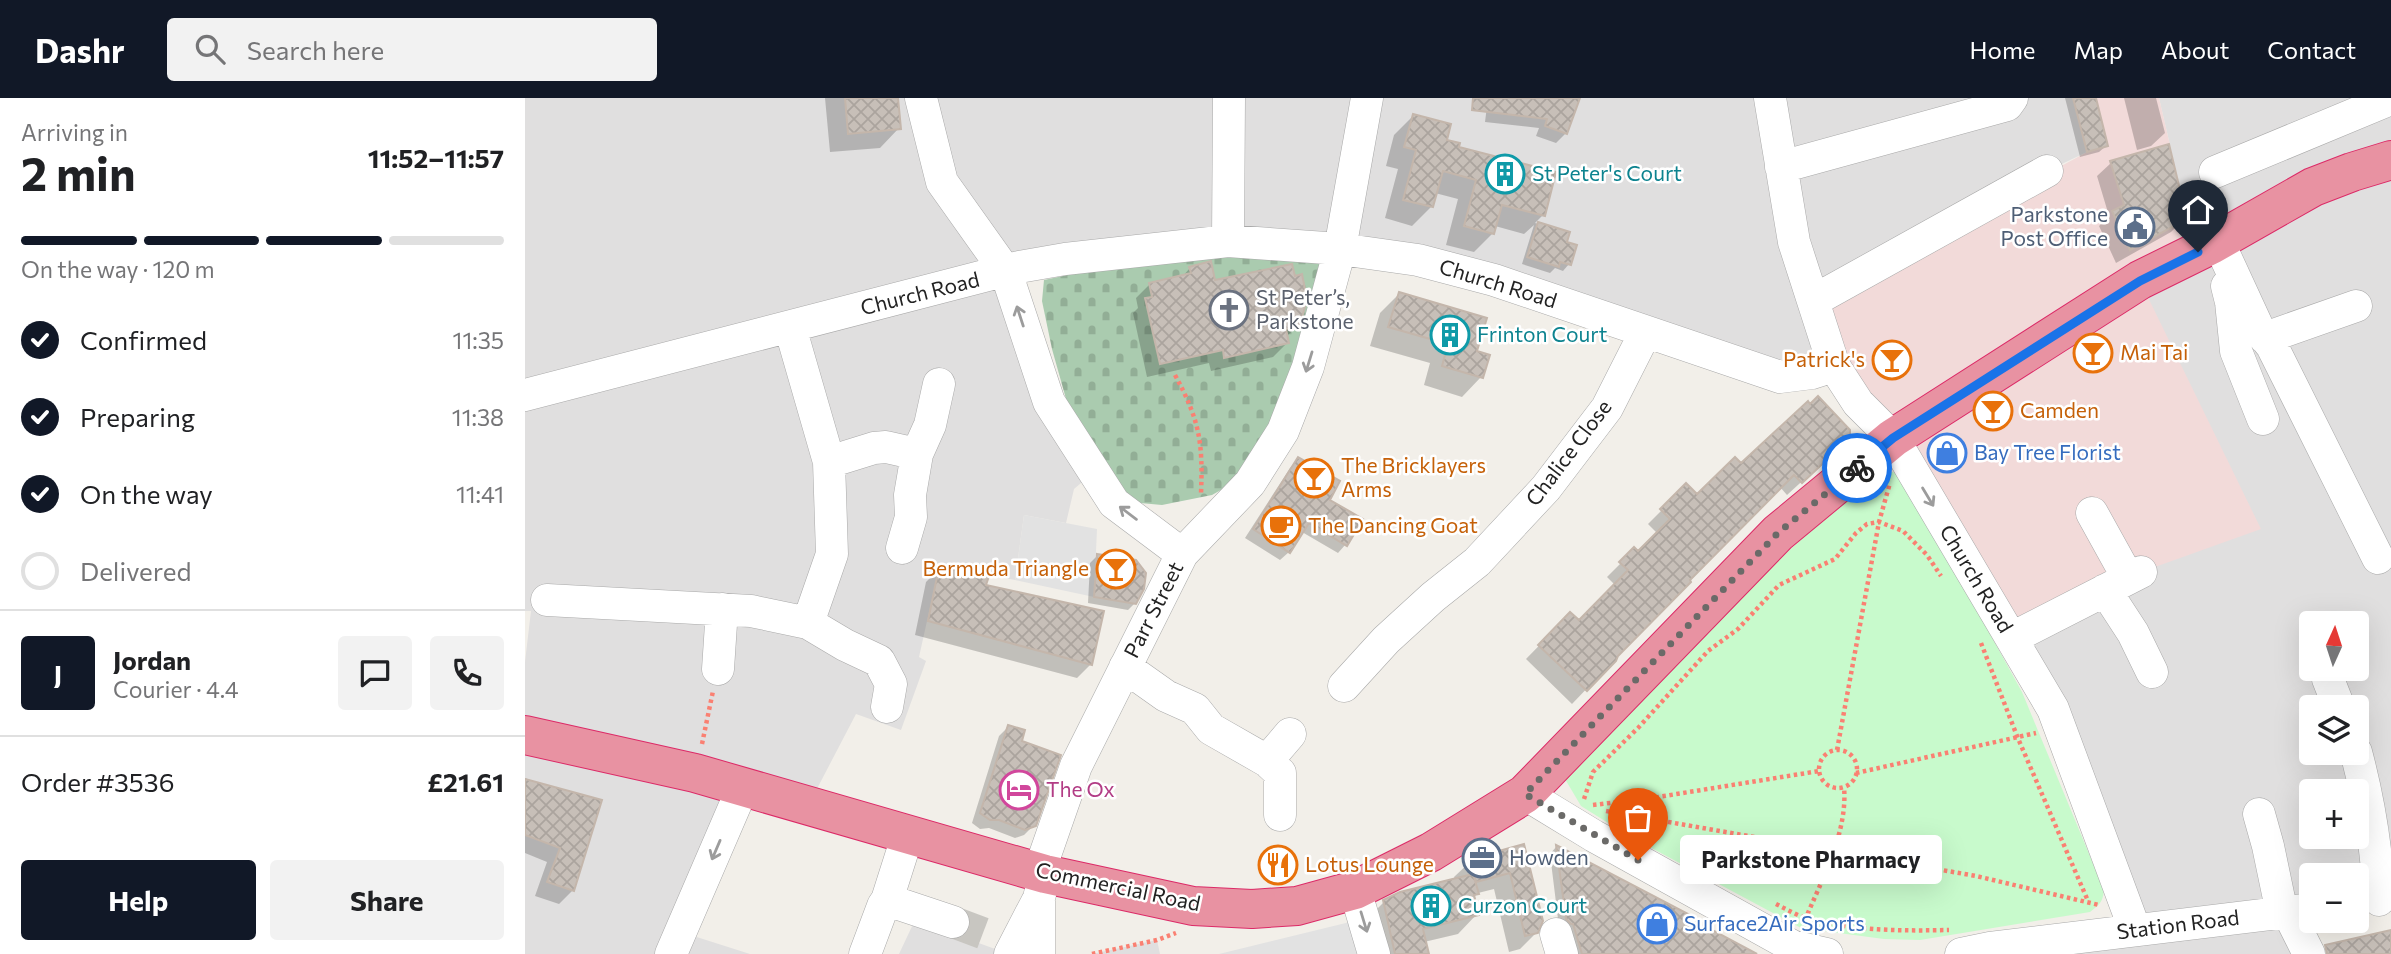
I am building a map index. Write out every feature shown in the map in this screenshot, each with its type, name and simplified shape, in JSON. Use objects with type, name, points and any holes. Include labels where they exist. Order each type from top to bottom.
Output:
[{"type":"highway","name":"Commercial Road","points":[[525,735],[695,773],[908,834],[1042,886],[1193,906],[1252,909],[1297,906],[1355,890],[1431,852],[1525,794],[1778,533],[1893,438],[2140,281],[2313,187],[2391,160]]},
{"type":"street","points":[[921,98],[942,183],[1006,272],[1049,402],[1114,503],[1182,554]]},
{"type":"street","points":[[1228,241],[1229,98]]},
{"type":"street","name":"Parr Street","points":[[1013,947],[1042,886],[1045,855],[1076,766],[1182,554],[1250,483],[1283,431],[1308,367],[1341,249],[1367,98]]},
{"type":"street","points":[[1770,98],[1794,243],[1834,366]]},
{"type":"street","points":[[1781,167],[2007,105],[2012,98]]},
{"type":"street","points":[[2215,172],[2391,99]]},
{"type":"street","points":[[1813,301],[2047,172]]},
{"type":"street","name":"Church Road","points":[[525,395],[1019,267],[1065,259],[1228,241],[1341,249],[1418,260],[1494,280],[1780,377],[1812,373],[1834,366],[1858,403],[1893,438],[2053,709],[2132,922]]},
{"type":"street","points":[[2214,243],[2259,330],[2272,346],[2378,558]]},
{"type":"street","points":[[2214,243],[2231,302],[2236,352],[2263,419]]},
{"type":"street","points":[[2265,338],[2356,306]]},
{"type":"street","points":[[790,327],[829,462],[832,554],[809,623]]},
{"type":"street","name":"Chalice Close","points":[[1344,686],[1386,640],[1477,562],[1546,488],[1607,408],[1645,333]]},
{"type":"street","points":[[902,548],[911,517],[910,495],[917,454],[930,425],[939,384]]},
{"type":"street","points":[[829,462],[874,448],[886,447],[917,454]]},
{"type":"street","points":[[2092,513],[2125,580],[2133,633],[2152,672]]},
{"type":"street","points":[[2012,638],[2125,580]]},
{"type":"street","points":[[547,600],[751,611],[809,623],[845,645],[880,661],[891,684],[887,707]]},
{"type":"street","points":[[718,669],[722,610]]},
{"type":"street","points":[[1125,667],[1166,696],[1195,709],[1211,729],[1267,761],[1280,773],[1280,815]]},
{"type":"street","points":[[1267,761],[1290,734]]},
{"type":"street","points":[[2359,765],[2376,845],[2376,900]]},
{"type":"street","points":[[671,954],[743,788]]},
{"type":"street","points":[[1525,794],[1594,836],[1804,944]]},
{"type":"street","points":[[2259,814],[2268,846],[2309,954]]},
{"type":"street","points":[[865,954],[887,900],[908,834]]},
{"type":"street","points":[[1355,890],[1374,954]]},
{"type":"street","points":[[887,900],[953,922]]},
{"type":"street","name":"Station Road","points":[[1961,942],[1990,948],[2078,946],[2132,922],[2294,911]]},
{"type":"path","points":[[1175,375],[1186,394],[1198,428],[1202,453],[1201,497],[1218,517]]},
{"type":"path","points":[[1837,750],[1879,522],[1893,472],[1893,438]]},
{"type":"path","points":[[1581,806],[1593,772],[1708,651],[1738,629],[1779,585],[1835,559],[1867,524],[1879,522],[1903,531],[1927,555],[1942,578]]},
{"type":"path","points":[[1978,636],[2017,736],[2088,901]]},
{"type":"path","points":[[695,773],[718,669]]},
{"type":"path","points":[[1856,774],[2017,736],[2061,729]]},
{"type":"path","points":[[1837,750],[1848,753],[1856,762],[1856,774],[1852,782],[1844,787],[1833,787],[1823,781],[1819,771],[1821,761],[1827,753],[1837,750]]},
{"type":"path","points":[[1581,806],[1652,798],[1819,771]]},
{"type":"path","points":[[1804,944],[1835,850],[1845,801],[1844,787]]},
{"type":"path","points":[[1581,806],[1976,876],[2088,901],[2132,922]]},
{"type":"path","points":[[1768,900],[1804,944]]},
{"type":"path","points":[[1804,944],[1842,925],[1907,930],[1961,942]]},
{"type":"shaded area","points":[[525,98],[2073,98],[2087,152],[2047,171],[1834,366],[1812,373],[1418,260],[990,261],[1094,472],[1074,489],[1066,523],[1024,515],[1015,580],[939,567],[919,657],[926,661],[901,730],[856,714],[808,806],[744,787],[681,932],[750,954],[525,954],[525,662],[531,611],[525,611]]},
{"type":"shaded area","points":[[2073,98],[2159,98],[2187,218],[2198,252],[2140,281],[2261,529],[2141,572],[2012,638],[1813,301],[2087,152]]},
{"type":"shaded area","points":[[2159,98],[2391,98],[2391,899],[2369,901],[2369,863],[2299,863],[2299,933],[2303,933],[2295,954],[1961,954],[2134,930],[2012,638],[2140,280],[2198,251],[2187,218]]},
{"type":"shaded area","points":[[1024,515],[1097,529],[1094,597],[1015,580]]},
{"type":"shaded area","points":[[915,920],[1009,954],[899,954]]},
{"type":"shaded area","points":[[1354,921],[1364,954],[1219,954]]},
{"type":"shaded area","points":[[1157,940],[1160,954],[1092,954]]},
{"type":"green space","points":[[1314,252],[1323,254],[1295,377],[1263,444],[1228,486],[1212,495],[1162,505],[1140,503],[1123,496],[1068,406],[1042,301],[1044,280],[1129,262]]},
{"type":"green space","points":[[1893,472],[1903,476],[2022,692],[2104,890],[2100,903],[2090,912],[1920,940],[1884,939],[1801,928],[1629,836],[1581,806],[1565,779],[1772,566],[1862,484],[1879,474]]},
{"type":"building","points":[[845,98],[898,98],[901,129],[848,134]]},
{"type":"building","points":[[1473,98],[1580,98],[1567,134],[1545,126],[1547,119],[1472,110]]},
{"type":"building","points":[[2073,98],[2096,98],[2108,146],[2087,152]]},
{"type":"building","name":"St Peter's Court","points":[[1413,114],[1451,124],[1447,140],[1460,143],[1459,147],[1556,172],[1545,216],[1502,205],[1494,234],[1464,226],[1476,180],[1443,171],[1433,207],[1403,200],[1416,150],[1404,147]]},
{"type":"building","points":[[2169,144],[2187,219],[2130,250],[2112,211],[2124,205],[2110,161]]},
{"type":"building","points":[[1538,222],[1570,232],[1567,242],[1577,245],[1571,265],[1560,262],[1559,267],[1527,257]]},
{"type":"building","name":"St Peter’s, Parkstone","points":[[1211,261],[1215,280],[1292,264],[1295,276],[1302,274],[1307,299],[1300,325],[1286,329],[1289,343],[1224,358],[1223,350],[1160,364],[1145,298],[1152,297],[1149,283],[1191,273],[1189,267]]},
{"type":"building","name":"Frinton Court","points":[[1399,292],[1487,318],[1477,351],[1490,355],[1483,378],[1442,366],[1448,344],[1388,327]]},
{"type":"building","points":[[1818,396],[1850,430],[1850,438],[1802,483],[1794,475],[1690,580],[1587,691],[1538,645],[1570,612],[1579,620],[1628,570],[1619,562],[1634,547],[1638,551],[1670,519],[1660,509],[1686,483],[1697,494],[1735,457],[1741,463],[1808,401],[1810,404]]},
{"type":"building","points":[[1298,457],[1340,481],[1330,500],[1363,519],[1347,546],[1309,523],[1290,553],[1253,529]]},
{"type":"building","points":[[1097,554],[1136,560],[1146,573],[1144,589],[1136,604],[1094,597]]},
{"type":"building","points":[[939,567],[989,576],[986,585],[1104,611],[1092,665],[928,621]]},
{"type":"building","name":"The Ox","points":[[1008,725],[1025,730],[1022,741],[1061,755],[1036,826],[1025,830],[999,820],[990,820],[980,813]]},
{"type":"building","points":[[525,779],[602,800],[574,891],[547,882],[560,848],[525,835]]},
{"type":"building","points":[[1524,844],[1543,921],[1538,933],[1525,936],[1510,873],[1476,882],[1470,859]]},
{"type":"building","points":[[1556,845],[1694,917],[1757,954],[1582,954],[1573,924],[1566,919]]},
{"type":"building","name":"Curzon Court","points":[[1473,874],[1479,894],[1474,895],[1479,915],[1423,929],[1429,954],[1395,954],[1383,900],[1400,892]]},
{"type":"building","points":[[2391,930],[2391,954],[2327,954],[2325,945]]},
{"type":"tunnel","points":[[953,922],[990,936]]},
{"type":"way so far","points":[[1638,860],[1525,794],[1778,533],[1857,468]]},
{"type":"place","name":"St Peter's Court","points":[[1505,174]]},
{"type":"place","name":"Parkstone Post Office","points":[[2135,227]]},
{"type":"place","name":"St Peter’s, Parkstone","points":[[1229,310]]},
{"type":"place","name":"Frinton Court","points":[[1450,335]]},
{"type":"place","name":"Mai Tai","points":[[2093,353]]},
{"type":"place","name":"Patrick's","points":[[1892,360]]},
{"type":"place","name":"Camden","points":[[1993,411]]},
{"type":"place","name":"Bay Tree Florist","points":[[1947,453]]},
{"type":"place","name":"The Bricklayers Arms","points":[[1314,478]]},
{"type":"place","name":"The Dancing Goat","points":[[1281,526]]},
{"type":"place","name":"Bermuda Triangle","points":[[1116,569]]},
{"type":"place","name":"The Ox","points":[[1019,790]]},
{"type":"place","name":"Howden","points":[[1482,858]]},
{"type":"place","name":"Parkstone Pharmacy","points":[[1638,860]]},
{"type":"place","name":"Lotus Lounge","points":[[1278,865]]},
{"type":"place","name":"Curzon Court","points":[[1431,906]]},
{"type":"place","name":"Surface2Air Sports","points":[[1657,924]]},
{"type":"route","points":[[1857,468],[1893,438],[2140,281],[2198,252]]}]
